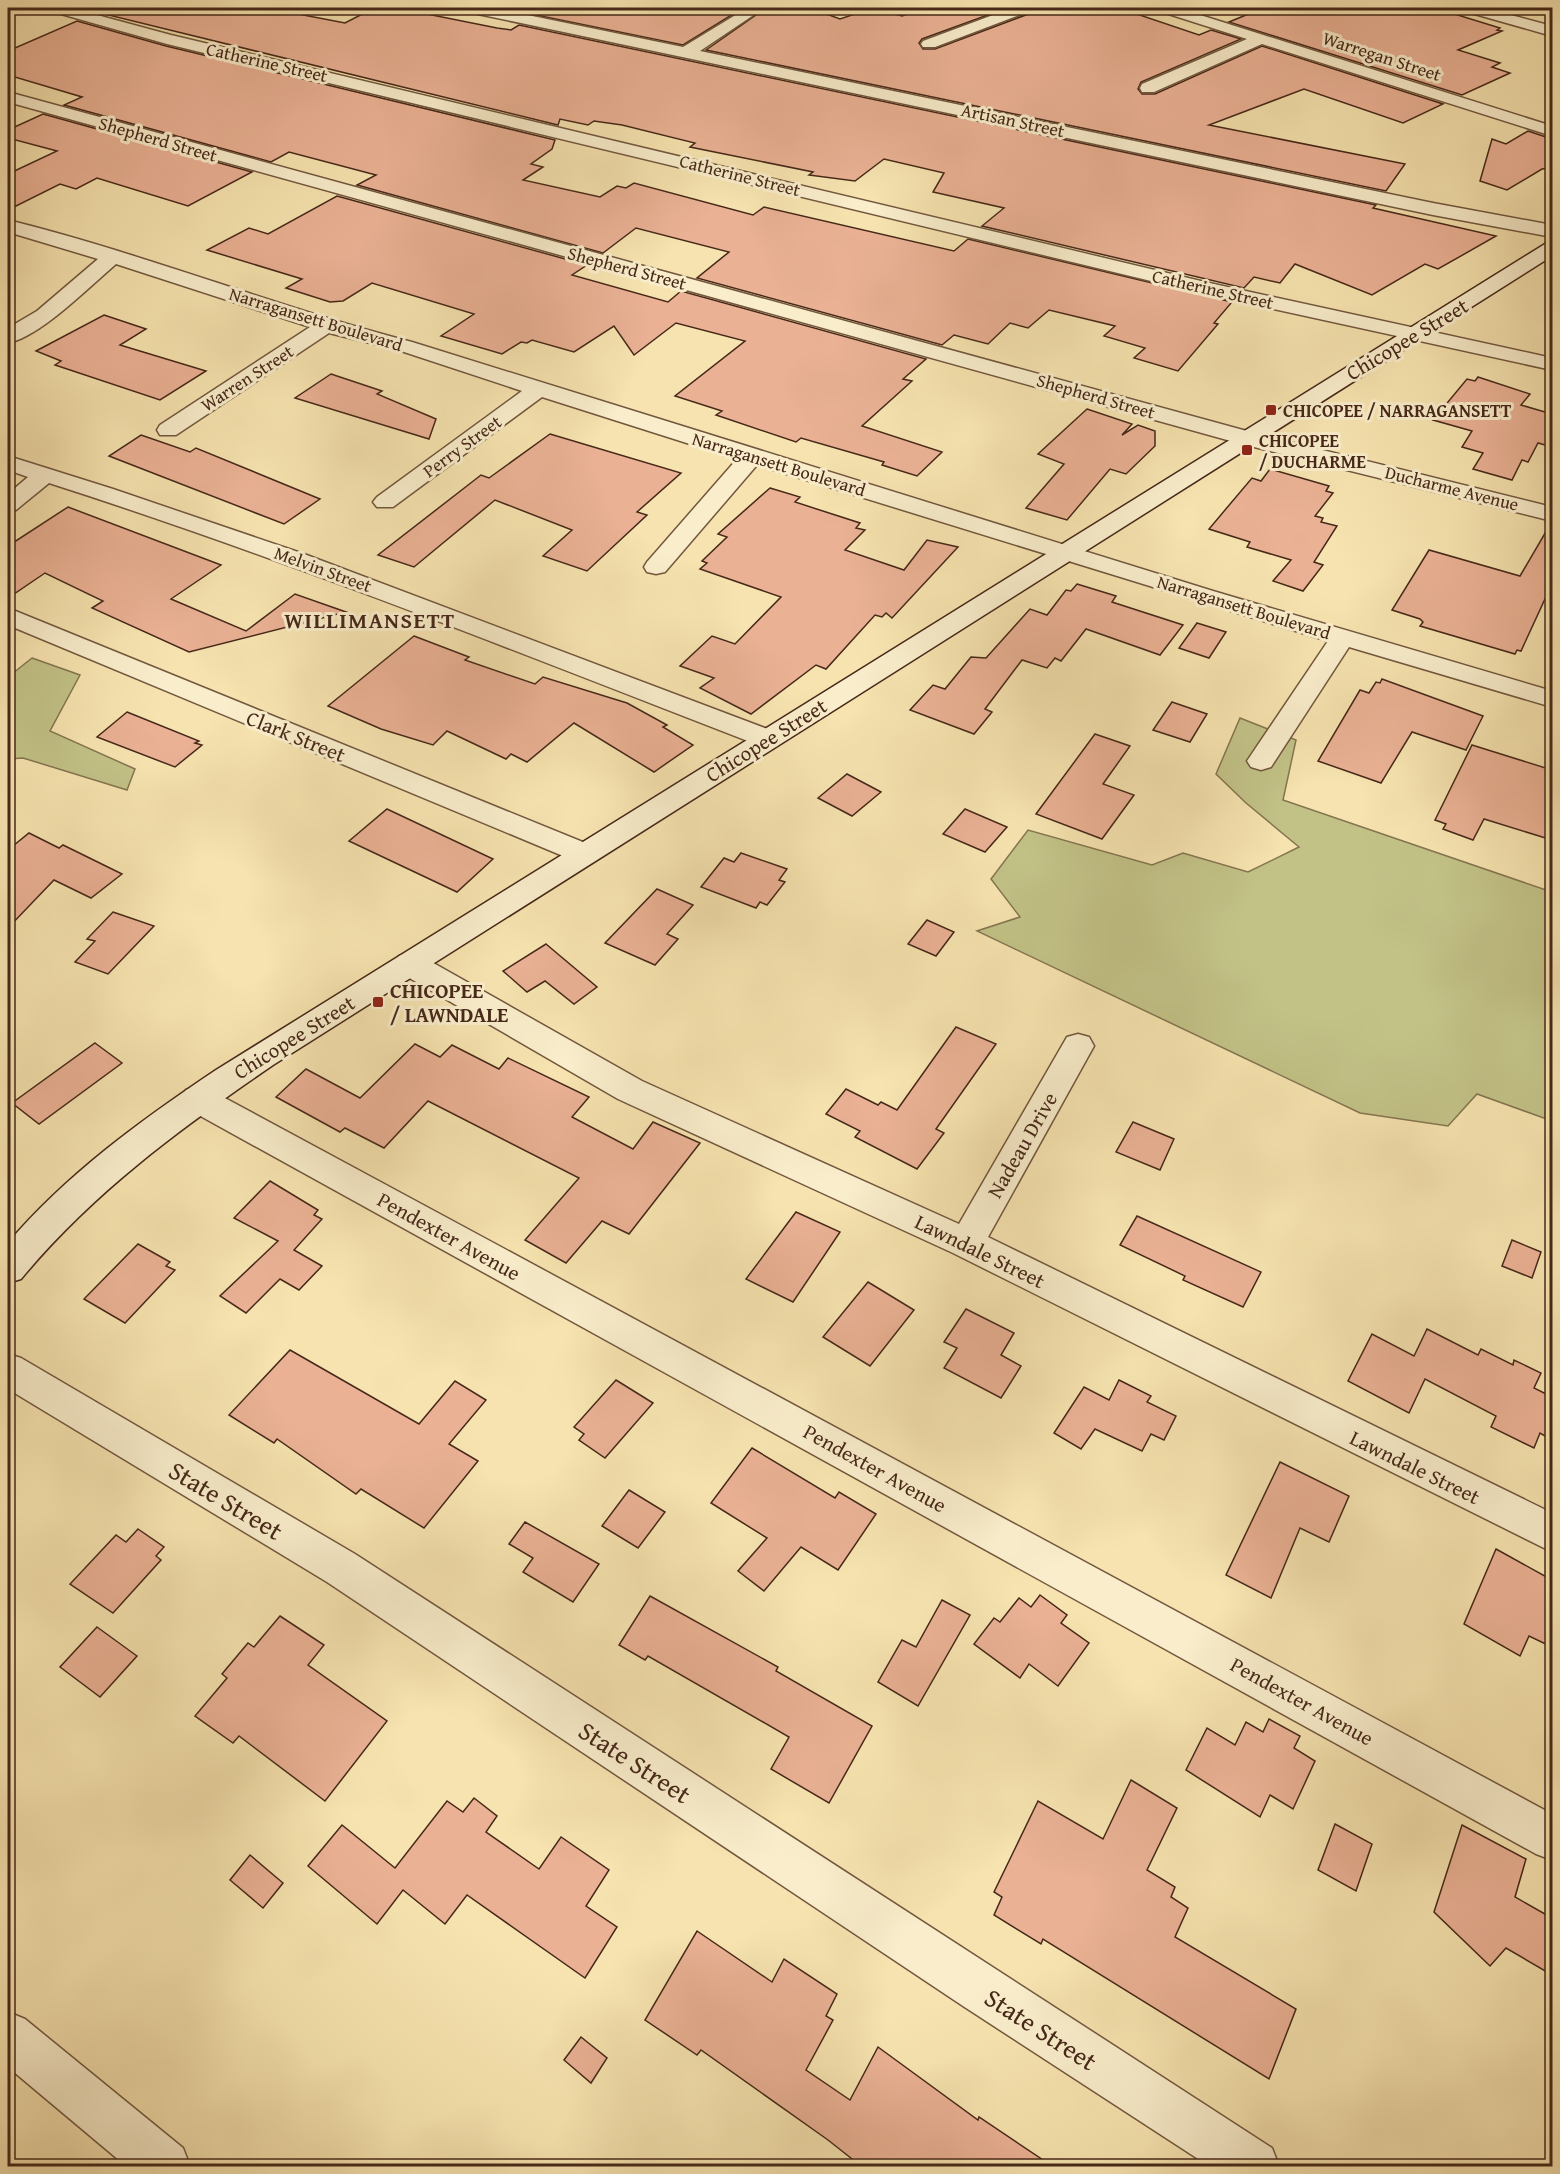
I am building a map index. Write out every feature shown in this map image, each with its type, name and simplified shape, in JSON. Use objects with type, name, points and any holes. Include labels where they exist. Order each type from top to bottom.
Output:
[{"type":"street","name":"Artisan Street","points":[[473,8],[1433,209],[1552,231]]},
{"type":"street","points":[[687,52],[758,8]]},
{"type":"street","points":[[928,44],[1025,8]]},
{"type":"street","name":"Warregan Street","points":[[1164,8],[1552,131]]},
{"type":"street","points":[[1193,16],[1214,8]]},
{"type":"street","points":[[1468,8],[1552,31]]},
{"type":"street","name":"Catherine Street","points":[[66,11],[167,39],[1127,269],[1552,364]]},
{"type":"street","points":[[1148,88],[1261,39]]},
{"type":"street","name":"Shepherd Street","points":[[8,98],[1246,438]]},
{"type":"street","name":"Narragansett Boulevard","points":[[8,226],[326,326],[405,346],[752,456],[1552,699]]},
{"type":"street","name":"Chicopee Street","points":[[8,1268],[74,1194],[198,1099],[1066,551],[1552,248]]},
{"type":"street","points":[[8,337],[44,315],[112,257]]},
{"type":"street","name":"Warren Street","points":[[168,430],[326,326]]},
{"type":"street","name":"Perry Street","points":[[384,502],[539,389]]},
{"type":"street","name":"Ducharme Avenue","points":[[1246,438],[1552,514]]},
{"type":"street","points":[[656,567],[752,456]]},
{"type":"street","name":"Melvin Street","points":[[8,463],[164,512],[322,569],[768,739]]},
{"type":"street","points":[[8,505],[45,475]]},
{"type":"street","name":"Clark Street","points":[[8,616],[585,854]]},
{"type":"street","points":[[1261,761],[1343,637]]},
{"type":"street","name":"Lawndale Street","points":[[410,964],[630,1090],[966,1243],[1552,1533]]},
{"type":"street","name":"Nadeau Drive","points":[[966,1243],[1078,1046]]},
{"type":"street","name":"Pendexter Avenue","points":[[198,1099],[1552,1838]]},
{"type":"street","name":"State Street","points":[[8,1370],[341,1568],[980,1989],[1254,2166]]},
{"type":"street","points":[[8,2036],[165,2166]]},
{"type":"green space","points":[[32,658],[80,675],[50,731],[135,769],[127,790],[23,758],[8,759],[8,677]]},
{"type":"green space","points":[[1240,718],[1296,740],[1283,800],[1552,892],[1552,1121],[1477,1094],[1448,1126],[1360,1113],[977,931],[1020,917],[991,879],[1028,830],[1152,865],[1183,853],[1248,872],[1299,847],[1246,803],[1216,774]]},
{"type":"building","points":[[108,8],[267,8],[345,23],[374,8],[397,8],[511,30],[519,25],[1376,205],[1373,208],[1496,236],[1438,269],[1425,264],[1372,295],[1295,264],[1280,283],[1254,277],[1244,288],[982,226],[1004,208],[933,192],[944,173],[884,159],[855,181],[809,175],[813,172],[690,147],[695,143],[622,125],[594,121],[588,125],[560,119],[558,125],[96,12]]},
{"type":"building","points":[[549,8],[743,8],[683,45],[536,15]]},
{"type":"building","points":[[766,8],[810,8],[840,19],[873,8],[902,16],[926,8],[1007,8],[922,39],[919,43],[923,49],[935,49],[1031,13],[1035,8],[1119,8],[1199,35],[1211,30],[1241,39],[1141,82],[1138,89],[1142,94],[1155,94],[1262,46],[1443,104],[1403,123],[1304,89],[1209,125],[1405,164],[1386,191],[706,50]]},
{"type":"building","points":[[1263,8],[1435,8],[1500,28],[1497,30],[1502,31],[1458,50],[1500,63],[1492,67],[1510,73],[1462,95],[1229,22]]},
{"type":"building","points":[[77,21],[166,46],[555,140],[552,149],[531,164],[543,167],[523,180],[600,197],[617,186],[626,188],[634,183],[753,215],[764,207],[954,251],[968,239],[1232,302],[1214,323],[1218,324],[1178,371],[1134,358],[1145,348],[1104,336],[1115,326],[1049,310],[1028,328],[1010,323],[988,344],[954,335],[942,345],[697,278],[729,252],[636,228],[603,253],[357,185],[376,175],[289,152],[271,162],[64,105],[82,97],[8,75],[8,51]]},
{"type":"building","points":[[43,114],[252,172],[188,206],[97,178],[76,189],[60,184],[8,210],[8,174],[57,151],[8,138],[8,130]]},
{"type":"building","points":[[1528,131],[1552,139],[1552,168],[1542,169],[1507,190],[1480,181],[1492,139],[1506,144]]},
{"type":"building","points":[[337,196],[587,265],[572,275],[668,302],[681,291],[926,359],[903,379],[912,381],[862,426],[942,452],[917,476],[882,465],[884,462],[801,438],[796,442],[716,415],[722,411],[675,396],[745,341],[676,323],[634,355],[614,326],[574,352],[532,340],[527,343],[521,342],[502,354],[441,336],[474,314],[372,283],[343,301],[330,302],[286,288],[302,279],[207,250],[249,228],[268,234]]},
{"type":"building","points":[[104,315],[146,329],[120,345],[206,371],[160,400],[55,365],[61,361],[36,351]]},
{"type":"building","points":[[331,374],[382,391],[377,394],[436,419],[429,439],[295,398]]},
{"type":"building","points":[[1478,377],[1530,394],[1521,405],[1552,414],[1552,447],[1538,443],[1528,462],[1522,460],[1512,480],[1473,469],[1483,453],[1462,447],[1472,431],[1433,420],[1467,379],[1475,381]]},
{"type":"building","points":[[1087,409],[1132,424],[1122,435],[1138,425],[1155,431],[1155,446],[1126,474],[1110,469],[1067,520],[1026,508],[1064,464],[1038,454]]},
{"type":"building","points":[[550,434],[681,473],[637,512],[647,515],[587,571],[543,556],[572,530],[495,500],[414,567],[378,555],[481,475],[489,478]]},
{"type":"building","points":[[141,435],[190,452],[196,448],[320,499],[284,524],[109,456]]},
{"type":"building","points":[[1270,469],[1329,486],[1326,491],[1333,493],[1315,516],[1323,518],[1321,522],[1337,526],[1314,562],[1323,565],[1303,591],[1273,581],[1291,560],[1247,547],[1250,542],[1209,529],[1252,478],[1261,481]]},
{"type":"building","points":[[770,488],[800,497],[795,502],[860,523],[856,528],[865,530],[845,550],[904,570],[927,540],[958,547],[892,618],[886,613],[882,617],[875,615],[826,669],[816,665],[751,714],[700,688],[714,678],[680,666],[712,636],[735,644],[781,597],[700,569],[707,563],[702,561],[727,537],[718,534]]},
{"type":"building","points":[[68,507],[221,565],[171,599],[246,631],[295,594],[346,612],[189,652],[92,608],[103,601],[45,573],[8,598],[8,546]]},
{"type":"building","points":[[1551,523],[1552,601],[1545,599],[1521,651],[1517,650],[1515,654],[1420,626],[1423,622],[1420,619],[1392,610],[1429,550],[1520,576]]},
{"type":"building","points":[[1077,584],[1116,596],[1112,602],[1183,625],[1160,655],[1086,629],[1061,661],[1055,658],[1047,668],[1022,660],[985,709],[992,712],[974,734],[910,710],[933,685],[945,689],[971,657],[986,658],[1030,609],[1047,615],[1066,590],[1071,591]]},
{"type":"building","points":[[1197,623],[1226,632],[1209,658],[1179,648]]},
{"type":"building","points":[[414,636],[469,657],[465,660],[535,684],[543,677],[627,703],[667,725],[663,727],[693,745],[654,772],[574,723],[527,762],[511,754],[506,759],[447,731],[433,745],[381,729],[328,706]]},
{"type":"building","points":[[1382,679],[1483,716],[1466,750],[1412,732],[1381,783],[1318,761],[1360,690],[1369,693],[1376,682],[1380,683]]},
{"type":"building","points":[[1172,702],[1207,714],[1190,742],[1153,730]]},
{"type":"building","points":[[127,712],[199,741],[195,743],[202,745],[175,767],[97,737]]},
{"type":"building","points":[[1095,734],[1130,746],[1103,784],[1134,795],[1102,839],[1036,814]]},
{"type":"building","points":[[1472,745],[1552,770],[1552,840],[1484,819],[1473,840],[1443,829],[1446,824],[1435,820]]},
{"type":"building","points":[[847,774],[881,792],[852,816],[818,798]]},
{"type":"building","points":[[387,809],[493,859],[457,892],[349,841]]},
{"type":"building","points":[[965,809],[1007,827],[985,852],[943,834]]},
{"type":"building","points":[[29,833],[59,848],[63,845],[122,874],[91,898],[54,880],[8,928],[8,850]]},
{"type":"building","points":[[741,853],[787,869],[779,880],[785,882],[767,905],[760,902],[756,908],[701,887],[724,858],[734,862]]},
{"type":"building","points":[[657,889],[693,905],[667,934],[678,939],[655,965],[605,943]]},
{"type":"building","points":[[113,912],[154,926],[108,974],[75,962],[95,941],[87,939]]},
{"type":"building","points":[[927,920],[954,932],[936,956],[908,944]]},
{"type":"building","points":[[546,944],[597,987],[574,1004],[545,981],[527,992],[503,971]]},
{"type":"building","points":[[956,1027],[996,1044],[936,1129],[944,1133],[917,1169],[855,1137],[860,1131],[826,1114],[846,1089],[878,1105],[881,1102],[897,1110]]},
{"type":"building","points":[[95,1043],[122,1063],[39,1124],[12,1103]]},
{"type":"building","points":[[415,1044],[440,1057],[452,1045],[499,1069],[508,1058],[589,1097],[572,1117],[633,1149],[653,1122],[700,1143],[629,1234],[602,1221],[566,1263],[525,1240],[579,1178],[428,1101],[384,1148],[345,1128],[340,1132],[276,1097],[306,1069],[360,1098]]},
{"type":"building","points":[[1133,1122],[1174,1139],[1160,1170],[1116,1152]]},
{"type":"building","points":[[270,1181],[318,1210],[314,1215],[322,1219],[294,1250],[322,1266],[299,1290],[280,1279],[246,1313],[220,1296],[278,1241],[234,1218]]},
{"type":"building","points":[[796,1212],[840,1232],[793,1302],[746,1279]]},
{"type":"building","points":[[1137,1216],[1261,1272],[1243,1307],[1183,1280],[1185,1276],[1120,1245]]},
{"type":"building","points":[[1512,1240],[1541,1252],[1532,1278],[1502,1266]]},
{"type":"building","points":[[138,1244],[170,1262],[166,1266],[175,1270],[125,1323],[84,1299]]},
{"type":"building","points":[[868,1282],[914,1310],[870,1366],[823,1337]]},
{"type":"building","points":[[966,1309],[1014,1333],[1001,1355],[1021,1366],[1001,1398],[944,1368],[957,1348],[944,1342]]},
{"type":"building","points":[[1427,1329],[1478,1355],[1481,1349],[1513,1365],[1514,1360],[1541,1373],[1534,1388],[1552,1397],[1552,1440],[1540,1433],[1534,1448],[1491,1427],[1496,1416],[1425,1379],[1409,1413],[1348,1381],[1372,1334],[1414,1356]]},
{"type":"building","points":[[290,1350],[419,1424],[455,1381],[486,1400],[449,1444],[478,1461],[424,1528],[361,1489],[356,1494],[277,1439],[274,1443],[229,1415]]},
{"type":"building","points":[[616,1380],[653,1403],[605,1458],[579,1440],[584,1434],[574,1427]]},
{"type":"building","points":[[1119,1380],[1151,1396],[1147,1402],[1176,1416],[1164,1440],[1151,1434],[1142,1451],[1095,1429],[1081,1449],[1054,1433],[1084,1387],[1109,1400]]},
{"type":"building","points":[[752,1448],[835,1498],[839,1492],[876,1514],[838,1570],[801,1547],[764,1591],[738,1571],[767,1538],[711,1503]]},
{"type":"building","points":[[1280,1462],[1349,1496],[1329,1542],[1300,1528],[1271,1598],[1226,1575]]},
{"type":"building","points":[[629,1490],[665,1512],[638,1548],[602,1526]]},
{"type":"building","points":[[525,1522],[599,1564],[573,1602],[523,1572],[533,1558],[509,1544]]},
{"type":"building","points":[[138,1529],[164,1547],[156,1556],[161,1560],[113,1613],[70,1584],[116,1535],[126,1542]]},
{"type":"building","points":[[1496,1549],[1552,1580],[1552,1647],[1529,1636],[1520,1656],[1464,1624]]},
{"type":"building","points":[[1040,1595],[1067,1615],[1061,1623],[1089,1643],[1058,1686],[1029,1664],[1020,1678],[974,1644],[994,1618],[1000,1622],[1019,1598],[1031,1607]]},
{"type":"building","points":[[650,1596],[778,1667],[776,1671],[872,1726],[829,1803],[771,1769],[789,1737],[648,1656],[645,1660],[619,1645]]},
{"type":"building","points":[[942,1600],[970,1615],[918,1706],[878,1682],[902,1640],[916,1647]]},
{"type":"building","points":[[280,1616],[324,1645],[308,1665],[387,1721],[325,1801],[239,1736],[233,1743],[195,1716],[227,1678],[222,1674],[248,1643],[254,1647]]},
{"type":"building","points":[[97,1627],[137,1656],[100,1697],[60,1667]]},
{"type":"building","points":[[1269,1719],[1300,1736],[1294,1748],[1315,1761],[1293,1809],[1270,1795],[1260,1817],[1186,1770],[1207,1728],[1235,1745],[1246,1722],[1263,1732]]},
{"type":"building","points":[[1131,1780],[1177,1808],[1147,1870],[1175,1887],[1171,1897],[1188,1908],[1175,1937],[1296,2009],[1269,2079],[1043,1939],[1041,1944],[994,1915],[1002,1897],[994,1892],[1038,1801],[1103,1839]]},
{"type":"building","points":[[474,1798],[497,1816],[486,1832],[539,1869],[561,1837],[609,1870],[586,1906],[617,1927],[585,1978],[467,1895],[445,1924],[403,1890],[377,1924],[308,1866],[342,1825],[395,1868],[447,1801],[463,1812]]},
{"type":"building","points":[[1335,1824],[1372,1844],[1356,1891],[1318,1870]]},
{"type":"building","points":[[1462,1825],[1526,1859],[1515,1897],[1552,1918],[1552,1975],[1506,1948],[1490,1966],[1434,1912]]},
{"type":"building","points":[[250,1855],[283,1883],[263,1908],[230,1880]]},
{"type":"building","points":[[697,1931],[772,1982],[784,1959],[837,1994],[826,2016],[833,2020],[806,2070],[850,2100],[878,2047],[978,2120],[979,2117],[1052,2166],[861,2166],[701,2050],[697,2055],[645,2020]]},
{"type":"building","points":[[581,2037],[607,2058],[591,2083],[564,2060]]},
{"type":"place","name":"CHICOPEE / NARRAGANSETT","points":[[1271,410]]},
{"type":"place","name":"CHICOPEE / DUCHARME","points":[[1247,450]]},
{"type":"place","name":"CHICOPEE / LAWNDALE","points":[[378,1002]]},
{"type":"district","name":"WILLIMANSETT","points":[[370,620]]}]
